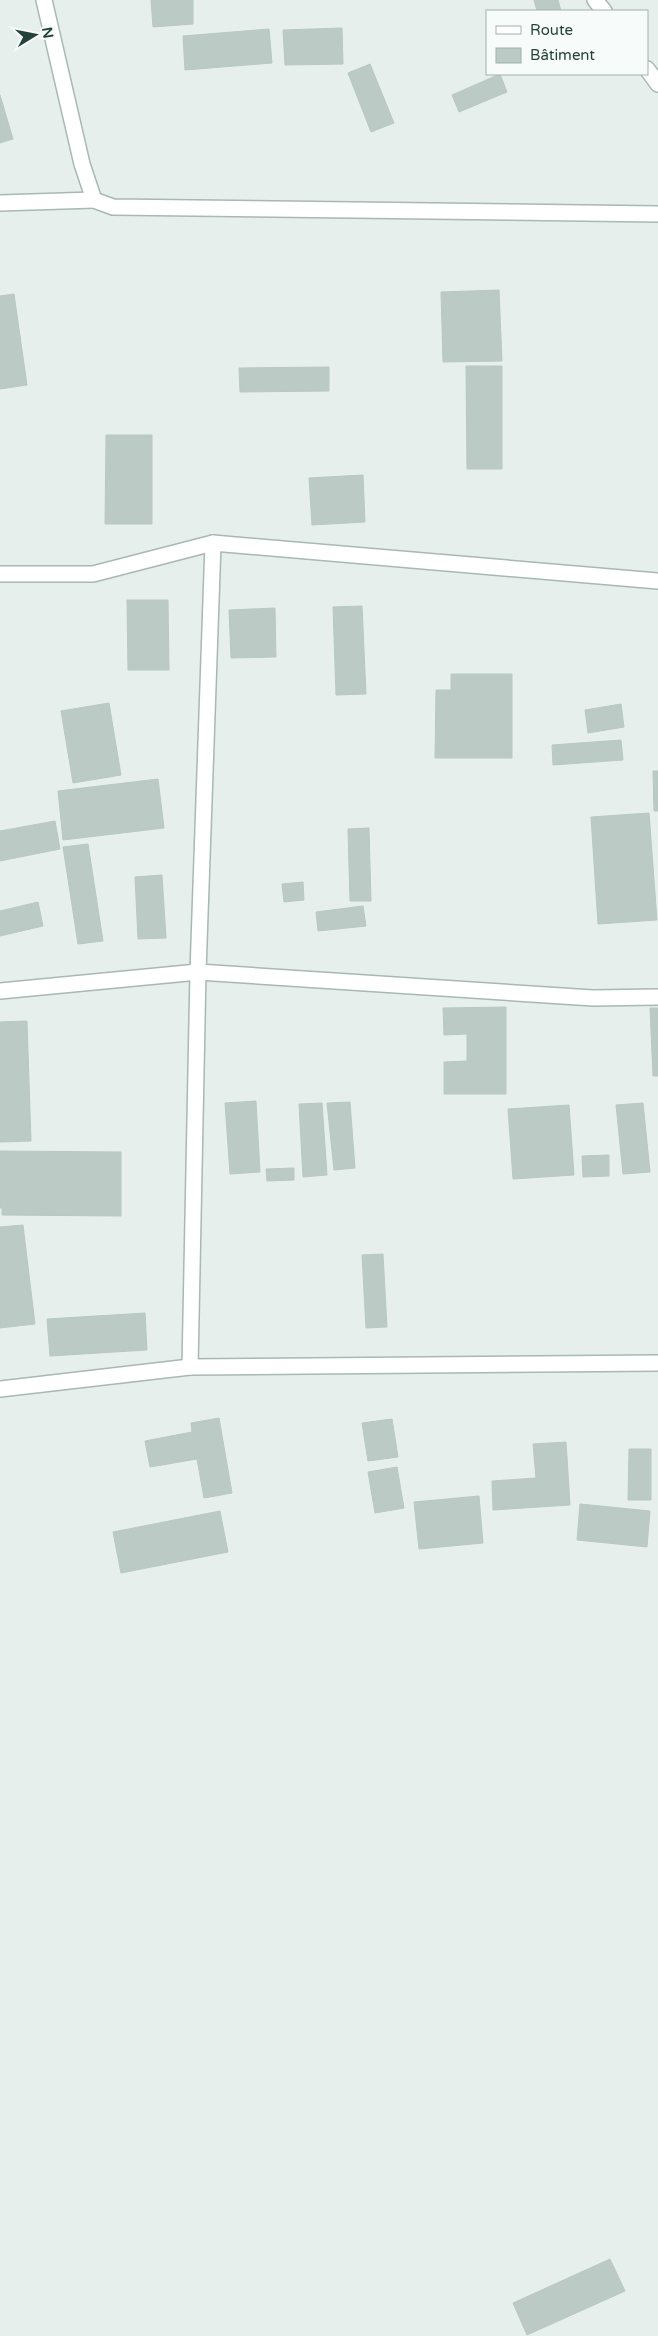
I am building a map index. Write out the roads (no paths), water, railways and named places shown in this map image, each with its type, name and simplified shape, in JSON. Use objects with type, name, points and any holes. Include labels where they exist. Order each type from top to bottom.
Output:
[{"type":"street","points":[[44,0],[82,164],[94,200]]},
{"type":"street","points":[[595,0],[603,10]]},
{"type":"street","points":[[648,70],[658,84]]},
{"type":"street","points":[[0,203],[94,200],[113,207],[658,214]]},
{"type":"street","points":[[190,1367],[198,972],[213,543]]},
{"type":"street","points":[[0,574],[93,574],[213,543],[658,581]]},
{"type":"street","points":[[0,990],[198,972],[593,998],[658,997]]},
{"type":"street","points":[[0,1389],[190,1367],[658,1363]]}]
